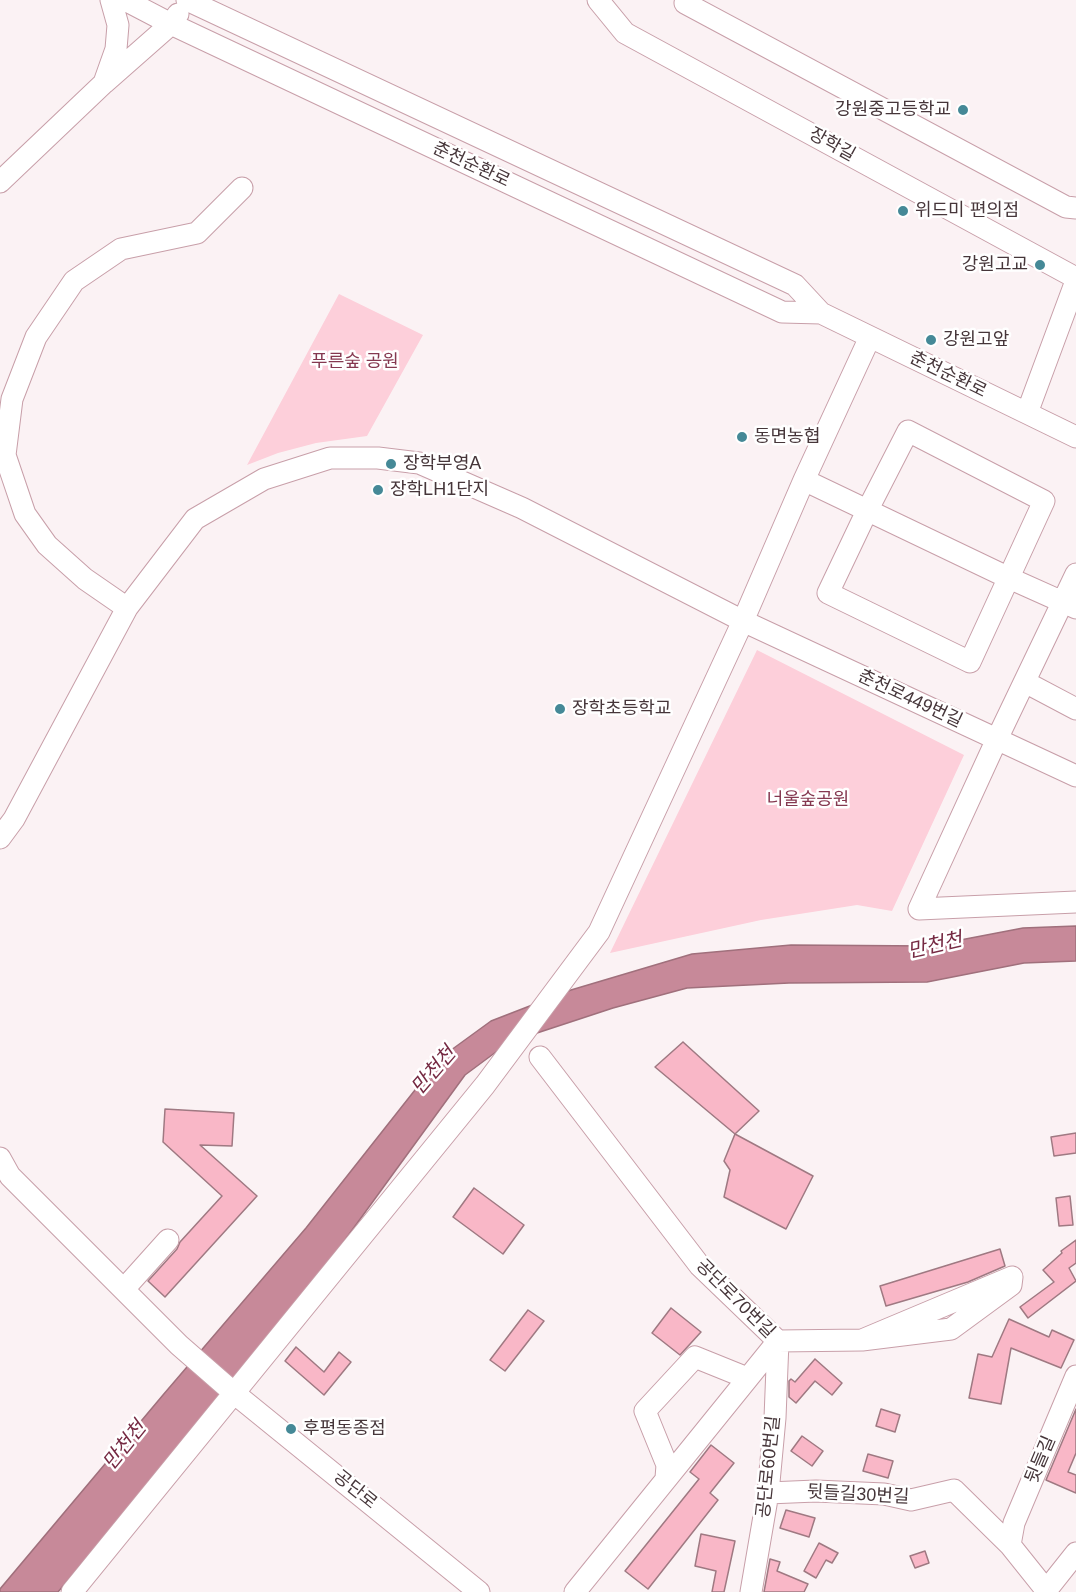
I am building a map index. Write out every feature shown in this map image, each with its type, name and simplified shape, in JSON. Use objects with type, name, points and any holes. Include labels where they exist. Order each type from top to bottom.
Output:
[{"type":"street","points":[[104,84],[116,49],[118,25],[111,0]]},
{"type":"street","name":"춘천순환로","points":[[125,0],[171,24],[782,312],[820,313]]},
{"type":"street","points":[[0,182],[171,24],[186,0]]},
{"type":"street","name":"춘천순환로","points":[[186,0],[795,285],[820,313],[1076,437]]},
{"type":"street","name":"장학길","points":[[598,0],[625,33],[1076,280],[1027,413]]},
{"type":"street","points":[[686,0],[686,3],[1066,207],[1076,208]]},
{"type":"street","points":[[127,608],[85,579],[47,545],[25,514],[5,455],[12,399],[36,337],[74,281],[121,249],[197,233],[242,188]]},
{"type":"street","points":[[72,1592],[232,1391],[486,1085],[600,932],[870,337]]},
{"type":"street","points":[[908,431],[1044,501],[970,662],[828,593],[867,511],[908,431]]},
{"type":"street","name":"춘천로449번길","points":[[0,838],[14,819],[127,608],[195,519],[264,479],[330,459],[378,458],[420,463],[522,508],[743,621],[1076,777]]},
{"type":"street","points":[[804,480],[1009,579],[1069,605]]},
{"type":"street","points":[[1076,574],[1069,605],[1025,682],[919,909],[1076,902]]},
{"type":"street","points":[[1025,682],[1076,709]]},
{"type":"street","name":"공단로70번길","points":[[540,1057],[700,1266],[778,1341],[575,1592]]},
{"type":"street","points":[[0,1158],[10,1176],[124,1289],[168,1240]]},
{"type":"street","points":[[778,1341],[862,1340],[951,1329],[1011,1285],[1012,1277],[862,1340]]},
{"type":"street","name":"공단로","points":[[124,1289],[179,1345],[232,1391],[479,1592]]},
{"type":"street","name":"공단로60번길","points":[[752,1586],[768,1492],[775,1418],[778,1341]]},
{"type":"street","points":[[666,1478],[667,1465],[645,1411],[695,1357],[747,1378]]},
{"type":"street","name":"뒷들길","points":[[1010,1545],[1014,1523],[1076,1376]]},
{"type":"street","name":"뒷들길30번길","points":[[768,1492],[816,1491],[884,1494],[910,1500],[954,1490],[1010,1545],[1046,1591]]},
{"type":"street","points":[[1046,1591],[1076,1553]]},
{"type":"street","points":[[752,1586],[771,1592]]},
{"type":"green space","name":"푸른숲 공원","points":[[339,294],[423,335],[367,436],[316,443],[278,453],[247,465]]},
{"type":"green space","name":"너울숲공원","points":[[757,650],[964,755],[892,911],[857,905],[761,920],[610,953]]},
{"type":"water","name":"만천천","points":[[1076,926],[1076,961],[1024,963],[927,982],[789,983],[687,988],[613,1008],[537,1033],[500,1049],[465,1075],[342,1244],[199,1424],[58,1592],[0,1592],[0,1589],[163,1395],[306,1228],[430,1071],[447,1053],[491,1021],[571,990],[692,954],[791,945],[929,946],[1023,928]]},
{"type":"building","points":[[683,1042],[759,1111],[735,1134],[655,1067]]},
{"type":"building","points":[[165,1109],[234,1113],[232,1146],[200,1145],[257,1196],[165,1297],[148,1281],[222,1196],[163,1142]]},
{"type":"building","points":[[1076,1133],[1076,1153],[1054,1156],[1051,1137]]},
{"type":"building","points":[[735,1134],[813,1176],[786,1229],[724,1197],[730,1170],[724,1161]]},
{"type":"building","points":[[474,1188],[524,1225],[503,1254],[453,1217]]},
{"type":"building","points":[[1070,1196],[1073,1225],[1059,1226],[1056,1198]]},
{"type":"building","points":[[1076,1240],[1076,1263],[1069,1268],[1076,1281],[1028,1318],[1020,1307],[1054,1282],[1043,1270],[1062,1253],[1061,1251]]},
{"type":"building","points":[[1000,1249],[1005,1266],[968,1282],[886,1306],[880,1286]]},
{"type":"building","points":[[671,1308],[701,1332],[680,1355],[652,1333]]},
{"type":"building","points":[[528,1310],[544,1321],[505,1371],[490,1360]]},
{"type":"building","points":[[1009,1319],[1049,1337],[1052,1330],[1074,1340],[1061,1368],[1011,1348],[1001,1404],[969,1398],[978,1354],[992,1357]]},
{"type":"building","points":[[296,1347],[324,1372],[339,1352],[351,1362],[324,1395],[285,1361]]},
{"type":"building","points":[[815,1359],[842,1383],[832,1395],[815,1381],[796,1403],[789,1397],[789,1381],[791,1379],[795,1382]]},
{"type":"building","points":[[881,1409],[900,1415],[895,1432],[876,1426]]},
{"type":"building","points":[[1076,1409],[1076,1453],[1068,1472],[1076,1475],[1076,1493],[1046,1480]]},
{"type":"building","points":[[802,1436],[823,1451],[812,1466],[791,1451]]},
{"type":"building","points":[[711,1445],[734,1463],[710,1493],[718,1500],[648,1589],[625,1571],[699,1479],[690,1472]]},
{"type":"building","points":[[868,1454],[893,1461],[888,1478],[863,1471]]},
{"type":"building","points":[[786,1510],[815,1518],[809,1537],[780,1528]]},
{"type":"building","points":[[701,1534],[735,1541],[724,1592],[712,1592],[716,1571],[695,1566]]},
{"type":"building","points":[[819,1543],[838,1553],[832,1563],[826,1560],[816,1578],[804,1571]]},
{"type":"building","points":[[925,1551],[929,1563],[915,1568],[910,1556]]},
{"type":"building","points":[[770,1559],[780,1562],[777,1571],[808,1584],[804,1592],[764,1592]]},
{"type":"place","name":"강원중고등학교","points":[[963,110]]},
{"type":"place","name":"위드미 편의점","points":[[903,211]]},
{"type":"place","name":"강원고교","points":[[1040,265]]},
{"type":"place","name":"강원고앞","points":[[931,340]]},
{"type":"place","name":"동면농협","points":[[742,437]]},
{"type":"place","name":"장학부영A","points":[[391,464]]},
{"type":"place","name":"장학LH1단지","points":[[378,490]]},
{"type":"place","name":"장학초등학교","points":[[560,709]]},
{"type":"place","name":"후평동종점","points":[[291,1429]]}]
